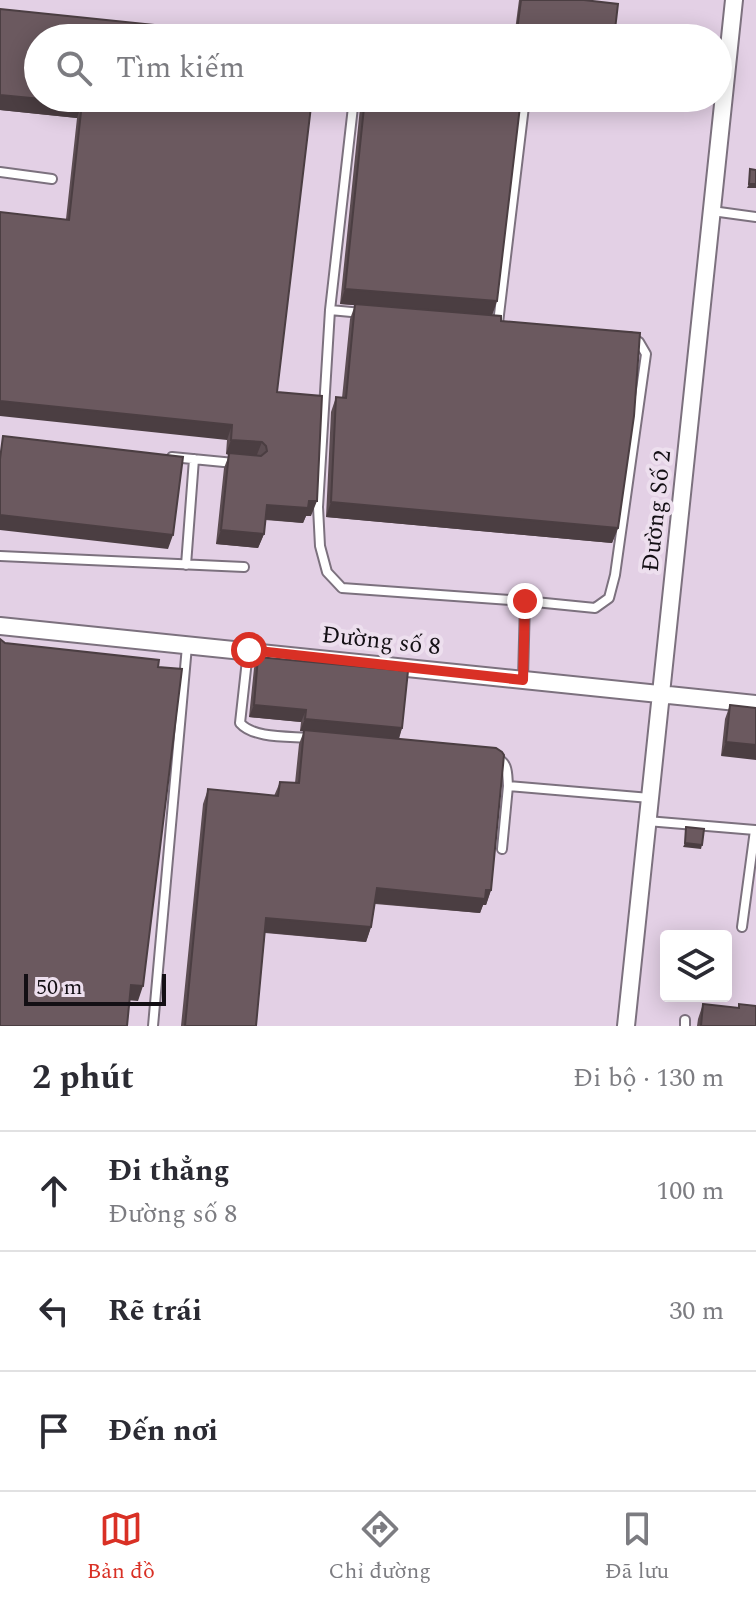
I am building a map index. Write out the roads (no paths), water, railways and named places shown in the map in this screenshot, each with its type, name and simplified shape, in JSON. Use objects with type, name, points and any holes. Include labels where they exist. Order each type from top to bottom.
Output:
[{"type":"street","name":"Đường Số 2","points":[[731,24],[734,0]]},
{"type":"street","name":"Đường Số 2","points":[[626,1026],[722,112]]},
{"type":"street","name":"Đường số 8","points":[[0,626],[756,704]]},
{"type":"lane","points":[[352,112],[330,310],[318,507],[320,546],[327,572],[342,588],[595,608],[609,598],[615,575],[646,354],[639,342],[625,334]]},
{"type":"lane","points":[[498,324],[523,112]]},
{"type":"lane","points":[[0,172],[52,179]]},
{"type":"lane","points":[[712,211],[756,217]]},
{"type":"lane","points":[[330,310],[376,314]]},
{"type":"lane","points":[[482,323],[513,325]]},
{"type":"lane","points":[[164,457],[240,463]]},
{"type":"lane","points":[[186,565],[194,459]]},
{"type":"lane","points":[[0,556],[244,567]]},
{"type":"lane","points":[[523,680],[525,601]]},
{"type":"lane","points":[[153,1026],[187,645]]},
{"type":"lane","points":[[249,650],[240,723],[246,730],[324,740]]},
{"type":"lane","points":[[170,670],[185,672]]},
{"type":"lane","points":[[492,756],[502,760],[507,767],[502,849]]},
{"type":"lane","points":[[508,786],[651,798]]},
{"type":"lane","points":[[647,821],[756,828],[742,927]]}]
